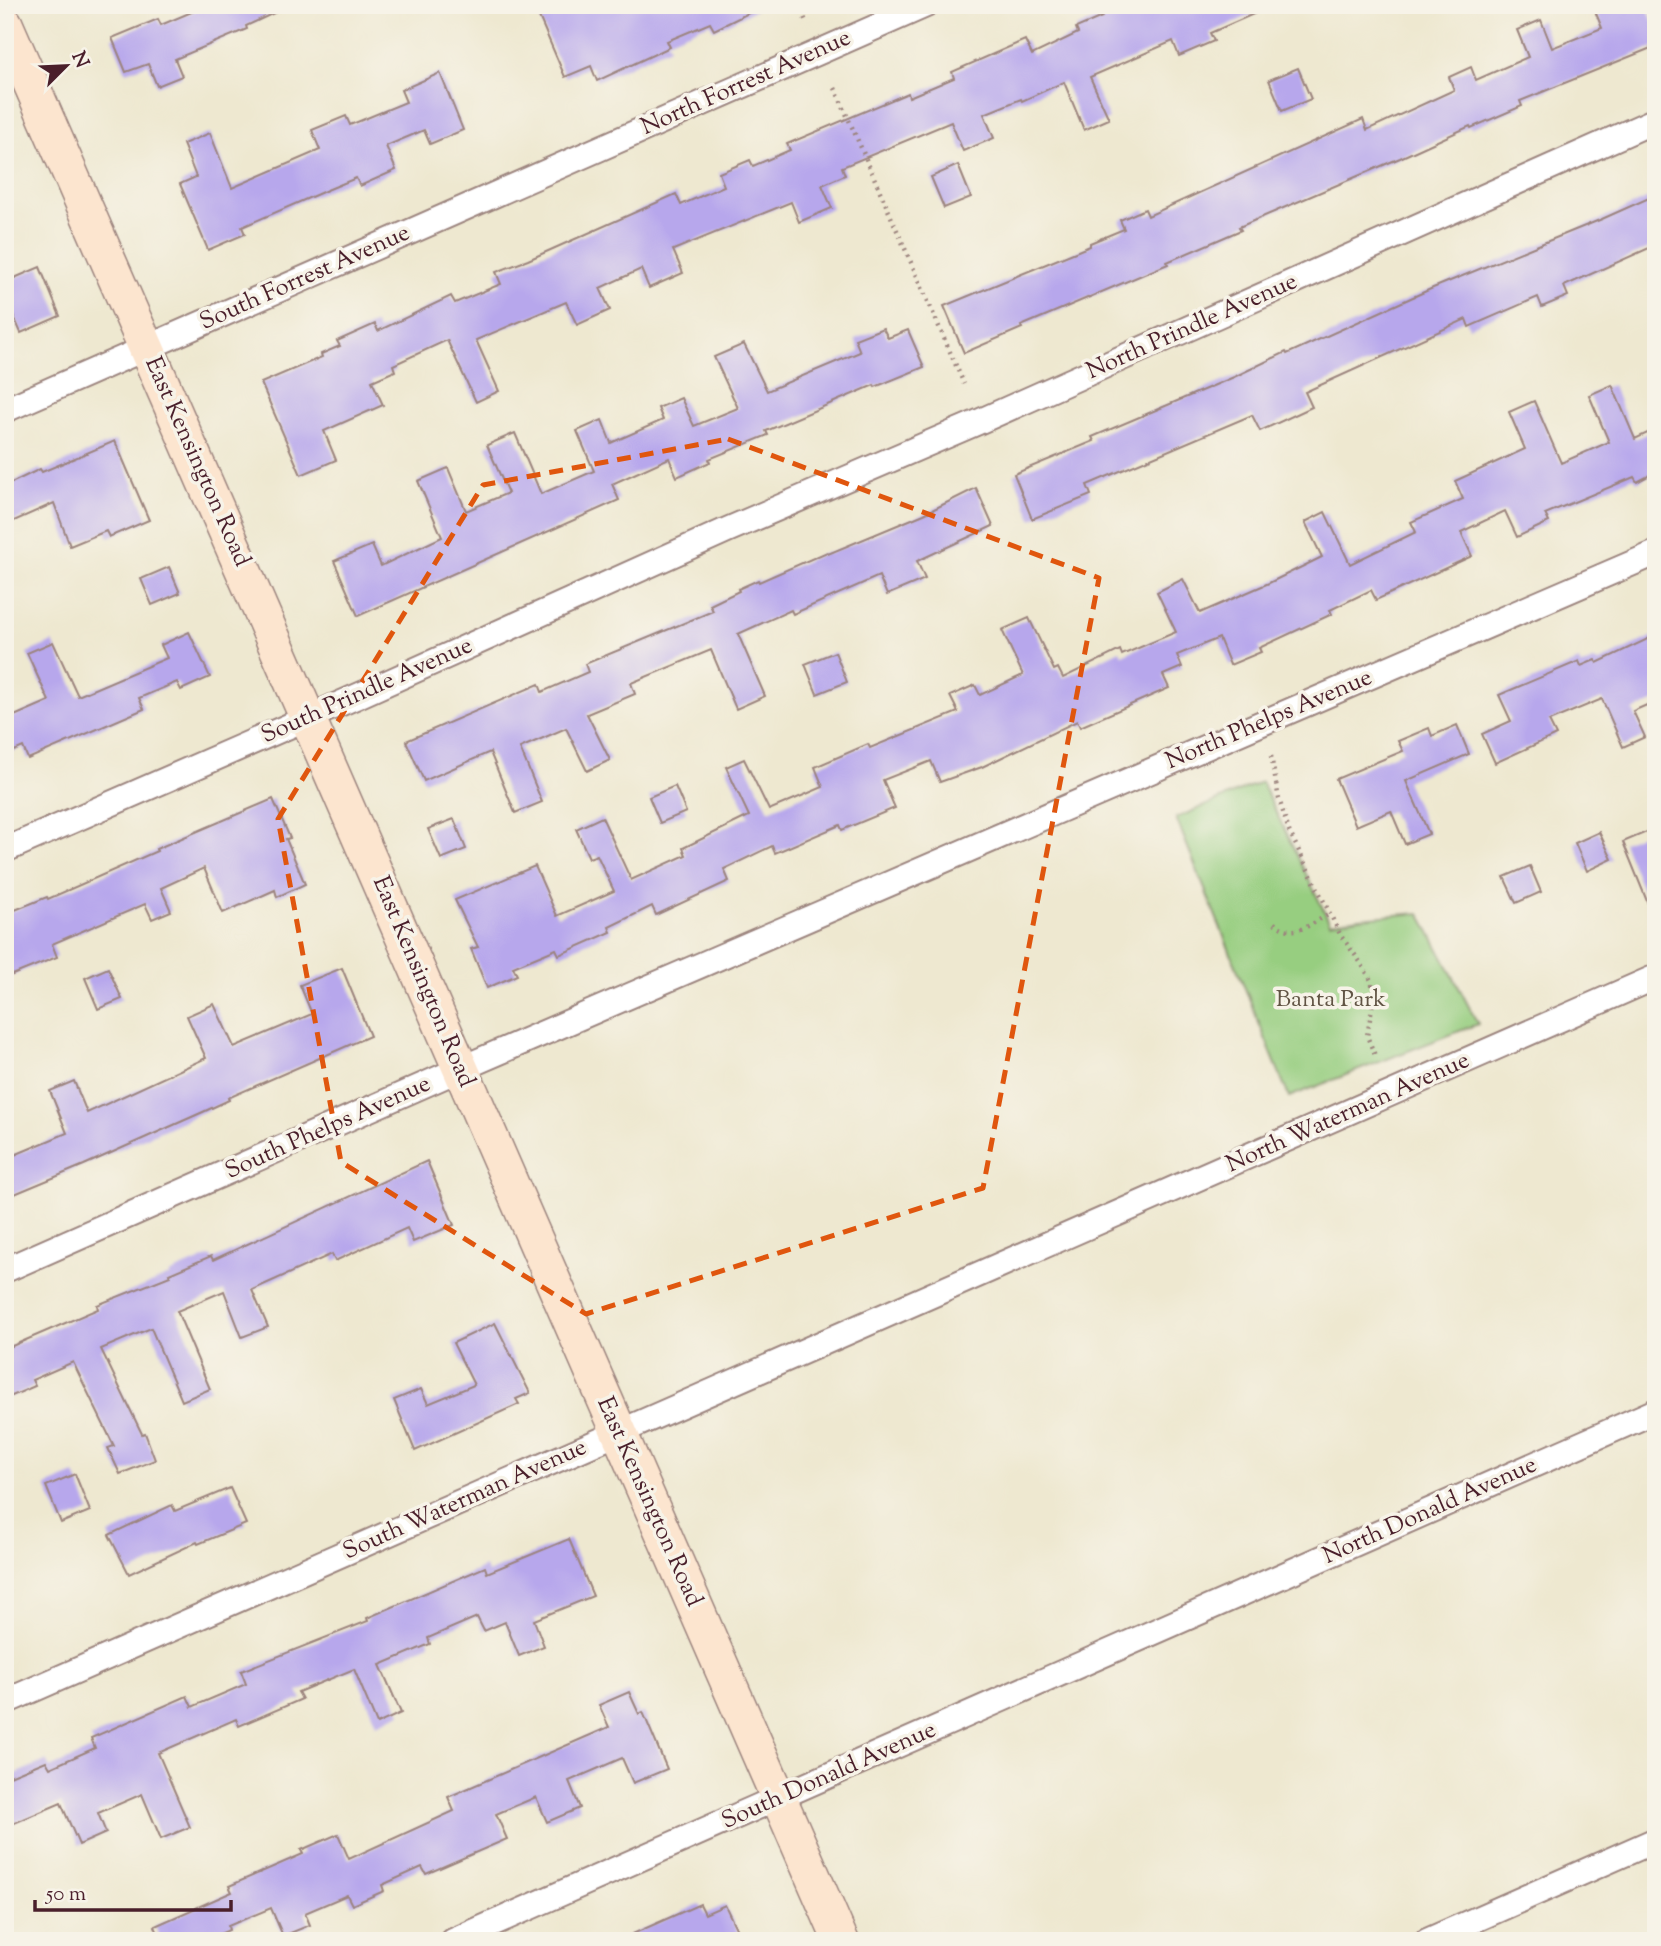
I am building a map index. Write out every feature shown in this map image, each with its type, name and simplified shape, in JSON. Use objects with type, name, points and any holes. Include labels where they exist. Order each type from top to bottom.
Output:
[{"type":"main road","name":"East Kensington Road","points":[[5,23],[841,1941]]},
{"type":"street","name":"North Forrest Avenue","points":[[605,145],[926,5]]},
{"type":"street","name":"North Prindle Avenue","points":[[727,530],[976,423],[1656,120]]},
{"type":"street","name":"South Forrest Avenue","points":[[5,410],[605,145]]},
{"type":"street","name":"South Prindle Avenue","points":[[5,850],[727,530]]},
{"type":"street","name":"North Phelps Avenue","points":[[882,887],[1656,553]]},
{"type":"street","name":"South Phelps Avenue","points":[[5,1270],[460,1069],[882,887]]},
{"type":"street","name":"North Waterman Avenue","points":[[1041,1248],[1656,977]]},
{"type":"street","name":"South Waterman Avenue","points":[[5,1702],[1041,1248]]},
{"type":"street","name":"North Donald Avenue","points":[[1205,1611],[1656,1411]]},
{"type":"street","name":"South Donald Avenue","points":[[453,1941],[1205,1611]]},
{"type":"street","points":[[1427,1941],[1656,1840]]},
{"type":"path","points":[[799,5],[807,24]]},
{"type":"path","points":[[835,88],[964,383]]},
{"type":"path","points":[[1271,756],[1279,799],[1289,831],[1341,936],[1372,982],[1373,1002],[1367,1036],[1376,1058]]},
{"type":"path","points":[[1274,923],[1284,930],[1298,931],[1330,914]]},
{"type":"highlighted area","points":[[728,439],[1099,578],[983,1188],[586,1314],[341,1162],[278,819],[483,485]]},
{"type":"green space","name":"Banta Park","points":[[1261,782],[1330,923],[1420,913],[1478,1024],[1289,1097],[1176,818]]},
{"type":"building","points":[[208,5],[291,5],[246,26],[247,29],[175,59],[182,76],[157,86],[148,64],[126,72],[112,38],[158,19],[161,25]]},
{"type":"building","points":[[534,5],[765,5],[714,30],[710,23],[667,41],[670,47],[597,81],[591,66],[565,77]]},
{"type":"building","points":[[1111,5],[1274,5],[1210,33],[1214,41],[1179,56],[1173,41],[1090,77],[1109,119],[1084,130],[1064,82],[984,114],[994,138],[963,151],[951,122],[842,167],[845,175],[822,185],[832,208],[799,222],[791,202],[673,250],[683,273],[649,288],[641,269],[600,288],[610,310],[577,325],[566,302],[476,340],[499,391],[476,402],[447,340],[393,365],[395,371],[372,381],[383,405],[324,431],[336,460],[301,475],[261,383],[322,357],[321,354],[340,346],[337,341],[375,324],[378,331],[451,296],[455,303],[501,284],[496,272],[676,194],[681,205],[724,186],[719,173],[750,160],[753,166],[790,150],[787,144],[908,93],[909,97],[954,78],[952,72],[1025,40],[1032,55],[1078,33],[1076,28],[1102,17],[1099,10]]},
{"type":"building","points":[[1609,5],[1646,5],[1656,29],[1656,46],[1520,101],[1522,106],[1239,227],[1241,230],[1167,262],[1168,264],[964,353],[944,306],[1090,246],[1090,243],[1124,229],[1120,220],[1145,209],[1148,216],[1363,119],[1367,130],[1454,90],[1449,77],[1471,67],[1476,80],[1528,57],[1517,30],[1541,20],[1552,48],[1602,28],[1595,11]]},
{"type":"building","points":[[1298,68],[1311,99],[1282,111],[1269,80]]},
{"type":"building","points":[[440,73],[463,130],[430,144],[424,130],[386,146],[396,170],[360,186],[356,178],[327,190],[242,227],[245,234],[208,250],[180,184],[196,177],[183,144],[210,133],[232,188],[320,150],[312,130],[346,116],[350,125],[406,102],[401,90]]},
{"type":"building","points":[[958,165],[971,197],[944,208],[931,177]]},
{"type":"building","points":[[1651,197],[1656,209],[1656,224],[1649,227],[1656,245],[1564,286],[1568,296],[1542,307],[1538,297],[1469,327],[1466,319],[1305,392],[1312,407],[1260,431],[1252,415],[1087,485],[1091,495],[1032,519],[1014,474],[1094,441],[1092,437],[1433,288]]},
{"type":"building","points":[[40,267],[60,316],[21,333],[5,296],[5,282]]},
{"type":"building","points":[[883,328],[888,338],[908,330],[924,367],[766,431],[768,435],[709,459],[710,462],[677,477],[669,458],[612,484],[619,500],[358,616],[334,561],[372,545],[381,566],[442,537],[418,481],[448,468],[466,511],[508,493],[487,445],[515,433],[541,494],[594,471],[577,431],[602,420],[611,443],[663,420],[658,408],[681,398],[694,426],[738,408],[714,357],[744,344],[767,391],[860,352],[855,339]]},
{"type":"building","points":[[1612,385],[1635,439],[1656,429],[1656,472],[1637,482],[1634,477],[1545,514],[1549,522],[1517,537],[1505,511],[1461,532],[1472,556],[1376,600],[1371,590],[1330,610],[1332,614],[1259,648],[1261,652],[1230,665],[1219,638],[1177,655],[1182,667],[1163,675],[1169,688],[1080,727],[1077,721],[982,767],[940,782],[931,761],[883,780],[895,808],[842,830],[840,825],[775,853],[772,846],[724,869],[729,881],[656,915],[652,906],[609,927],[611,932],[559,955],[556,949],[513,967],[517,975],[487,988],[471,949],[478,947],[455,900],[535,866],[557,916],[614,891],[597,855],[589,858],[576,829],[602,817],[631,880],[686,855],[683,848],[749,816],[726,767],[744,759],[769,810],[823,787],[815,767],[868,744],[870,748],[958,712],[950,696],[975,685],[980,695],[1023,675],[1002,630],[1029,618],[1054,670],[1058,668],[1063,678],[1120,650],[1122,655],[1176,632],[1157,592],[1183,579],[1200,613],[1322,557],[1305,522],[1325,512],[1350,564],[1416,532],[1411,522],[1463,499],[1455,481],[1525,449],[1509,412],[1534,401],[1561,463],[1609,442],[1589,395]]},
{"type":"building","points":[[115,441],[149,520],[109,537],[106,531],[70,546],[54,503],[5,525],[5,486],[40,469],[42,472]]},
{"type":"building","points":[[976,488],[993,526],[917,561],[925,579],[887,595],[879,576],[793,614],[791,610],[738,634],[765,696],[736,709],[711,650],[631,683],[635,694],[587,714],[610,760],[587,771],[566,728],[520,748],[542,802],[515,813],[490,752],[424,781],[406,741],[539,684],[542,692],[588,672],[585,664],[713,611],[710,605],[739,591],[738,589],[924,514]]},
{"type":"building","points":[[169,567],[180,593],[152,605],[141,579]]},
{"type":"building","points":[[189,632],[210,677],[181,690],[177,682],[139,698],[144,709],[28,759],[23,747],[5,755],[5,720],[49,701],[27,653],[53,642],[78,696],[167,658],[161,645]]},
{"type":"building","points":[[1656,635],[1656,701],[1633,711],[1645,737],[1623,747],[1602,699],[1549,721],[1556,735],[1495,763],[1482,734],[1511,721],[1499,695],[1579,661],[1581,666],[1595,660],[1597,663]]},
{"type":"building","points":[[835,652],[847,682],[817,694],[805,664]]},
{"type":"building","points":[[1457,725],[1469,754],[1406,781],[1429,834],[1405,844],[1391,811],[1356,826],[1336,779],[1403,751],[1398,741],[1429,728],[1432,736]]},
{"type":"building","points":[[675,786],[686,812],[660,823],[649,797]]},
{"type":"building","points":[[273,799],[290,838],[286,839],[305,884],[277,897],[275,890],[223,913],[204,868],[161,888],[171,911],[152,919],[145,904],[52,944],[57,957],[5,978],[5,914],[47,897],[48,899]]},
{"type":"building","points":[[454,819],[466,849],[441,859],[428,829]]},
{"type":"building","points":[[1656,828],[1656,921],[1655,921],[1623,842]]},
{"type":"building","points":[[1599,832],[1612,859],[1587,871],[1575,843]]},
{"type":"building","points":[[1530,866],[1541,892],[1516,903],[1504,877]]},
{"type":"building","points":[[108,968],[122,999],[98,1009],[85,978]]},
{"type":"building","points":[[342,968],[370,1036],[5,1198],[5,1159],[67,1133],[50,1091],[74,1081],[87,1113],[206,1058],[187,1016],[214,1004],[234,1047],[312,1014],[300,985]]},
{"type":"building","points":[[427,1161],[454,1225],[413,1242],[407,1228],[335,1261],[332,1254],[252,1290],[268,1327],[242,1337],[224,1291],[177,1311],[210,1389],[182,1401],[151,1328],[101,1349],[142,1434],[145,1433],[155,1460],[120,1474],[108,1448],[114,1446],[73,1362],[32,1380],[35,1386],[5,1399],[5,1349],[98,1309],[97,1305],[170,1276],[169,1274],[211,1256],[213,1260]]},
{"type":"building","points":[[495,1323],[530,1393],[516,1399],[519,1404],[415,1451],[394,1400],[421,1389],[428,1404],[474,1385],[453,1343]]},
{"type":"building","points":[[75,1474],[90,1511],[61,1523],[46,1486]]},
{"type":"building","points":[[230,1488],[246,1524],[198,1544],[197,1542],[129,1574],[109,1535],[172,1505],[175,1511]]},
{"type":"building","points":[[569,1539],[593,1596],[534,1620],[544,1646],[519,1656],[505,1622],[484,1631],[477,1617],[428,1638],[430,1644],[380,1665],[401,1713],[377,1724],[354,1669],[298,1692],[302,1699],[239,1726],[236,1719],[158,1753],[190,1827],[161,1839],[142,1794],[98,1813],[106,1833],[79,1845],[61,1803],[5,1827],[5,1778],[46,1761],[50,1768],[95,1748],[91,1738],[187,1696],[192,1707],[246,1684],[241,1671],[368,1621],[367,1618],[485,1567],[487,1573]]},
{"type":"building","points":[[629,1692],[639,1714],[643,1712],[667,1769],[633,1783],[622,1758],[569,1781],[580,1808],[547,1822],[536,1797],[496,1814],[507,1839],[426,1874],[422,1867],[382,1885],[384,1891],[352,1905],[347,1895],[305,1913],[310,1925],[283,1936],[271,1908],[228,1926],[229,1930],[204,1941],[161,1941],[155,1926],[232,1892],[229,1886],[303,1854],[301,1850],[338,1834],[349,1859],[454,1811],[448,1797],[609,1727],[599,1705]]},
{"type":"building","points":[[700,1904],[705,1914],[725,1905],[742,1941],[617,1941]]}]
